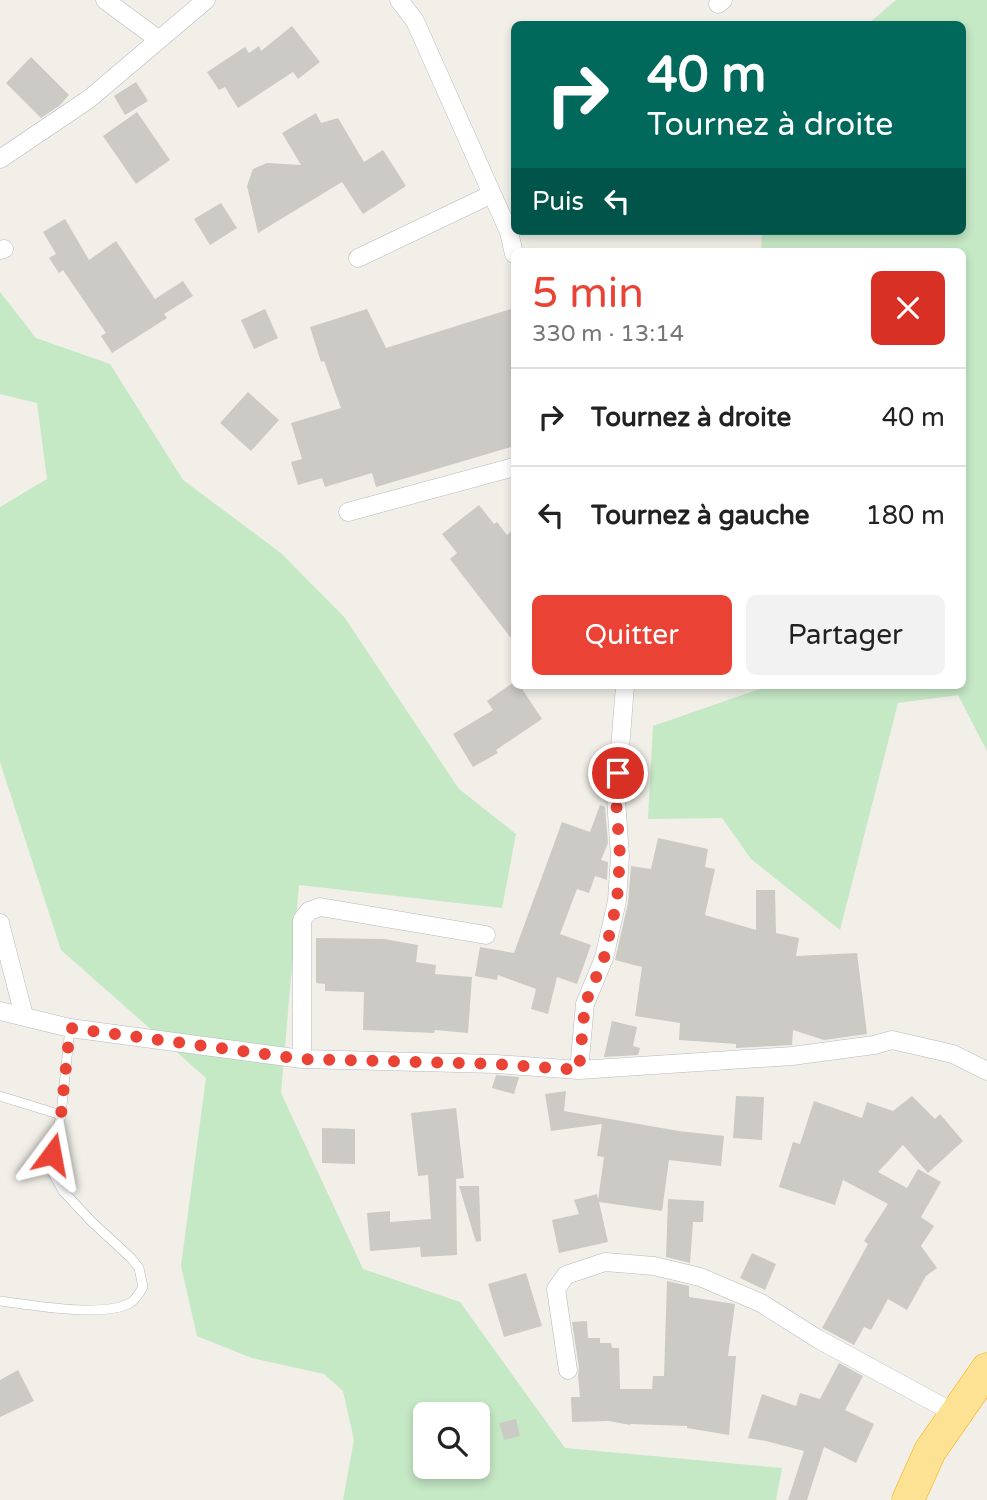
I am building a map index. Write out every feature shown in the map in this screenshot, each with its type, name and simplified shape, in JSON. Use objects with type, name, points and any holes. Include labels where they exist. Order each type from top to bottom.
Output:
[{"type":"highway","points":[[908,1500],[930,1451],[987,1369]]},
{"type":"street","points":[[105,0],[159,40]]},
{"type":"street","points":[[0,159],[89,99],[206,0]]},
{"type":"street","points":[[399,0],[415,21],[509,232],[513,248]]},
{"type":"street","points":[[358,258],[492,194]]},
{"type":"street","points":[[348,512],[511,468]]},
{"type":"street","points":[[579,1070],[585,1004],[604,958],[617,901],[620,856],[616,799],[625,689]]},
{"type":"street","points":[[302,1059],[302,920],[309,911],[320,907],[486,935]]},
{"type":"street","points":[[0,923],[24,1016]]},
{"type":"street","points":[[0,1011],[70,1028],[302,1059],[496,1064],[579,1070],[792,1056],[892,1040],[953,1054],[987,1071]]},
{"type":"street","points":[[568,1370],[556,1289],[566,1275],[605,1262],[654,1266],[700,1277],[761,1303],[818,1339],[956,1414]]},
{"type":"lane","points":[[0,1301],[81,1310],[119,1308],[133,1302],[144,1287],[139,1268],[131,1258],[63,1191],[52,1173],[52,1154],[61,1115],[70,1028]]},
{"type":"lane","points":[[0,1096],[61,1115]]},
{"type":"green space","points":[[896,0],[987,0],[987,751],[958,695],[898,703],[840,930],[751,859],[722,818],[648,819],[653,726],[759,689],[966,689],[966,248],[761,248],[762,235],[966,235],[966,21],[872,21]]},
{"type":"green space","points":[[0,292],[36,338],[110,364],[183,480],[282,554],[345,618],[459,789],[516,834],[502,908],[299,885],[281,1093],[363,1269],[460,1302],[565,1448],[782,1468],[776,1500],[343,1500],[354,1440],[343,1391],[324,1374],[252,1358],[197,1336],[181,1266],[206,1078],[61,950],[0,762],[0,507],[47,479],[37,403],[0,394]]},
{"type":"building","points":[[292,26],[320,62],[298,79],[293,72],[238,108],[225,87],[219,90],[207,72],[245,47],[249,53],[259,46],[261,51]]},
{"type":"building","points":[[31,57],[69,95],[59,106],[41,118],[6,83]]},
{"type":"building","points":[[136,82],[148,101],[125,115],[114,96]]},
{"type":"building","points":[[137,112],[170,160],[136,184],[103,136]]},
{"type":"building","points":[[316,113],[321,123],[338,118],[364,162],[383,150],[406,186],[363,214],[342,182],[258,233],[247,186],[253,169],[267,163],[301,165],[282,133]]},
{"type":"building","points":[[221,203],[237,228],[210,245],[194,219]]},
{"type":"building","points":[[65,219],[89,260],[116,241],[155,299],[183,281],[193,296],[164,314],[167,318],[112,353],[101,336],[106,333],[63,270],[59,273],[49,258],[56,254],[43,232]]},
{"type":"building","points":[[265,309],[278,338],[254,349],[241,320]]},
{"type":"building","points":[[367,309],[386,348],[511,309],[511,447],[376,487],[372,473],[325,487],[322,478],[298,485],[291,462],[302,459],[291,423],[341,408],[324,361],[321,362],[310,327]]},
{"type":"building","points":[[248,392],[279,420],[251,451],[220,423]]},
{"type":"building","points":[[479,505],[507,535],[511,532],[511,638],[450,559],[457,553],[442,534]]},
{"type":"building","points":[[511,684],[511,689],[522,689],[542,719],[496,750],[498,753],[473,767],[453,734],[493,710],[487,701]]},
{"type":"building","points":[[600,805],[605,807],[608,843],[601,860],[608,862],[607,880],[595,876],[589,893],[577,889],[560,934],[591,945],[577,984],[557,977],[548,1014],[531,1009],[536,989],[498,975],[497,980],[475,976],[480,947],[514,953],[562,822],[590,832]]},
{"type":"building","points":[[658,838],[708,849],[705,867],[715,869],[705,915],[756,930],[756,890],[775,890],[776,933],[799,938],[796,956],[857,953],[867,1034],[824,1040],[793,1030],[792,1045],[736,1048],[736,1044],[679,1040],[680,1023],[635,1016],[642,967],[615,960],[628,903],[631,866],[651,869]]},
{"type":"building","points":[[316,938],[384,939],[418,945],[416,962],[436,965],[435,974],[472,977],[468,1033],[363,1030],[364,992],[325,991],[325,984],[316,983]]},
{"type":"building","points":[[612,1021],[637,1027],[633,1046],[640,1048],[638,1055],[604,1057]]},
{"type":"building","points":[[496,1075],[519,1077],[514,1094],[492,1088]]},
{"type":"building","points":[[566,1091],[564,1111],[724,1136],[721,1166],[669,1160],[662,1211],[599,1202],[608,1242],[559,1253],[552,1220],[579,1214],[574,1200],[597,1194],[598,1200],[604,1157],[597,1156],[602,1124],[551,1131],[545,1094]]},
{"type":"building","points":[[736,1096],[764,1097],[762,1140],[733,1138]]},
{"type":"building","points":[[912,1096],[935,1119],[940,1114],[963,1141],[928,1173],[903,1145],[878,1172],[907,1188],[918,1169],[941,1182],[921,1217],[934,1226],[921,1246],[937,1268],[926,1276],[907,1310],[888,1299],[871,1330],[864,1327],[854,1345],[822,1328],[868,1244],[864,1241],[888,1204],[843,1180],[835,1205],[779,1187],[793,1142],[800,1144],[814,1101],[862,1118],[867,1102],[893,1111]]},
{"type":"building","points":[[456,1108],[464,1178],[456,1179],[457,1255],[421,1257],[420,1247],[370,1251],[367,1213],[390,1211],[390,1222],[431,1219],[428,1175],[418,1176],[411,1113]]},
{"type":"building","points":[[322,1128],[355,1129],[355,1164],[322,1163]]},
{"type":"building","points":[[459,1186],[479,1186],[481,1241],[476,1242]]},
{"type":"building","points":[[668,1199],[704,1201],[703,1222],[693,1222],[690,1263],[666,1257]]},
{"type":"building","points":[[752,1253],[776,1264],[765,1290],[740,1278]]},
{"type":"building","points":[[526,1273],[542,1326],[504,1337],[488,1284]]},
{"type":"building","points":[[667,1281],[689,1286],[689,1297],[735,1304],[728,1356],[736,1356],[729,1435],[687,1426],[630,1425],[609,1421],[572,1422],[571,1397],[580,1397],[572,1322],[587,1321],[588,1338],[600,1338],[600,1343],[611,1343],[612,1348],[619,1348],[620,1389],[652,1389],[653,1376],[664,1376]]},
{"type":"building","points":[[839,1363],[863,1376],[845,1410],[874,1424],[856,1463],[824,1447],[807,1500],[788,1500],[804,1451],[748,1438],[762,1394],[796,1406],[800,1393],[820,1399]]},
{"type":"building","points":[[18,1370],[34,1401],[0,1417],[0,1380]]},
{"type":"building","points":[[516,1419],[520,1436],[504,1440],[499,1423]]},
{"type":"route","points":[[52,1154],[61,1115],[70,1028],[302,1059],[496,1064],[579,1070],[585,1004],[604,958],[617,901],[620,856],[616,799],[618,773]]}]
